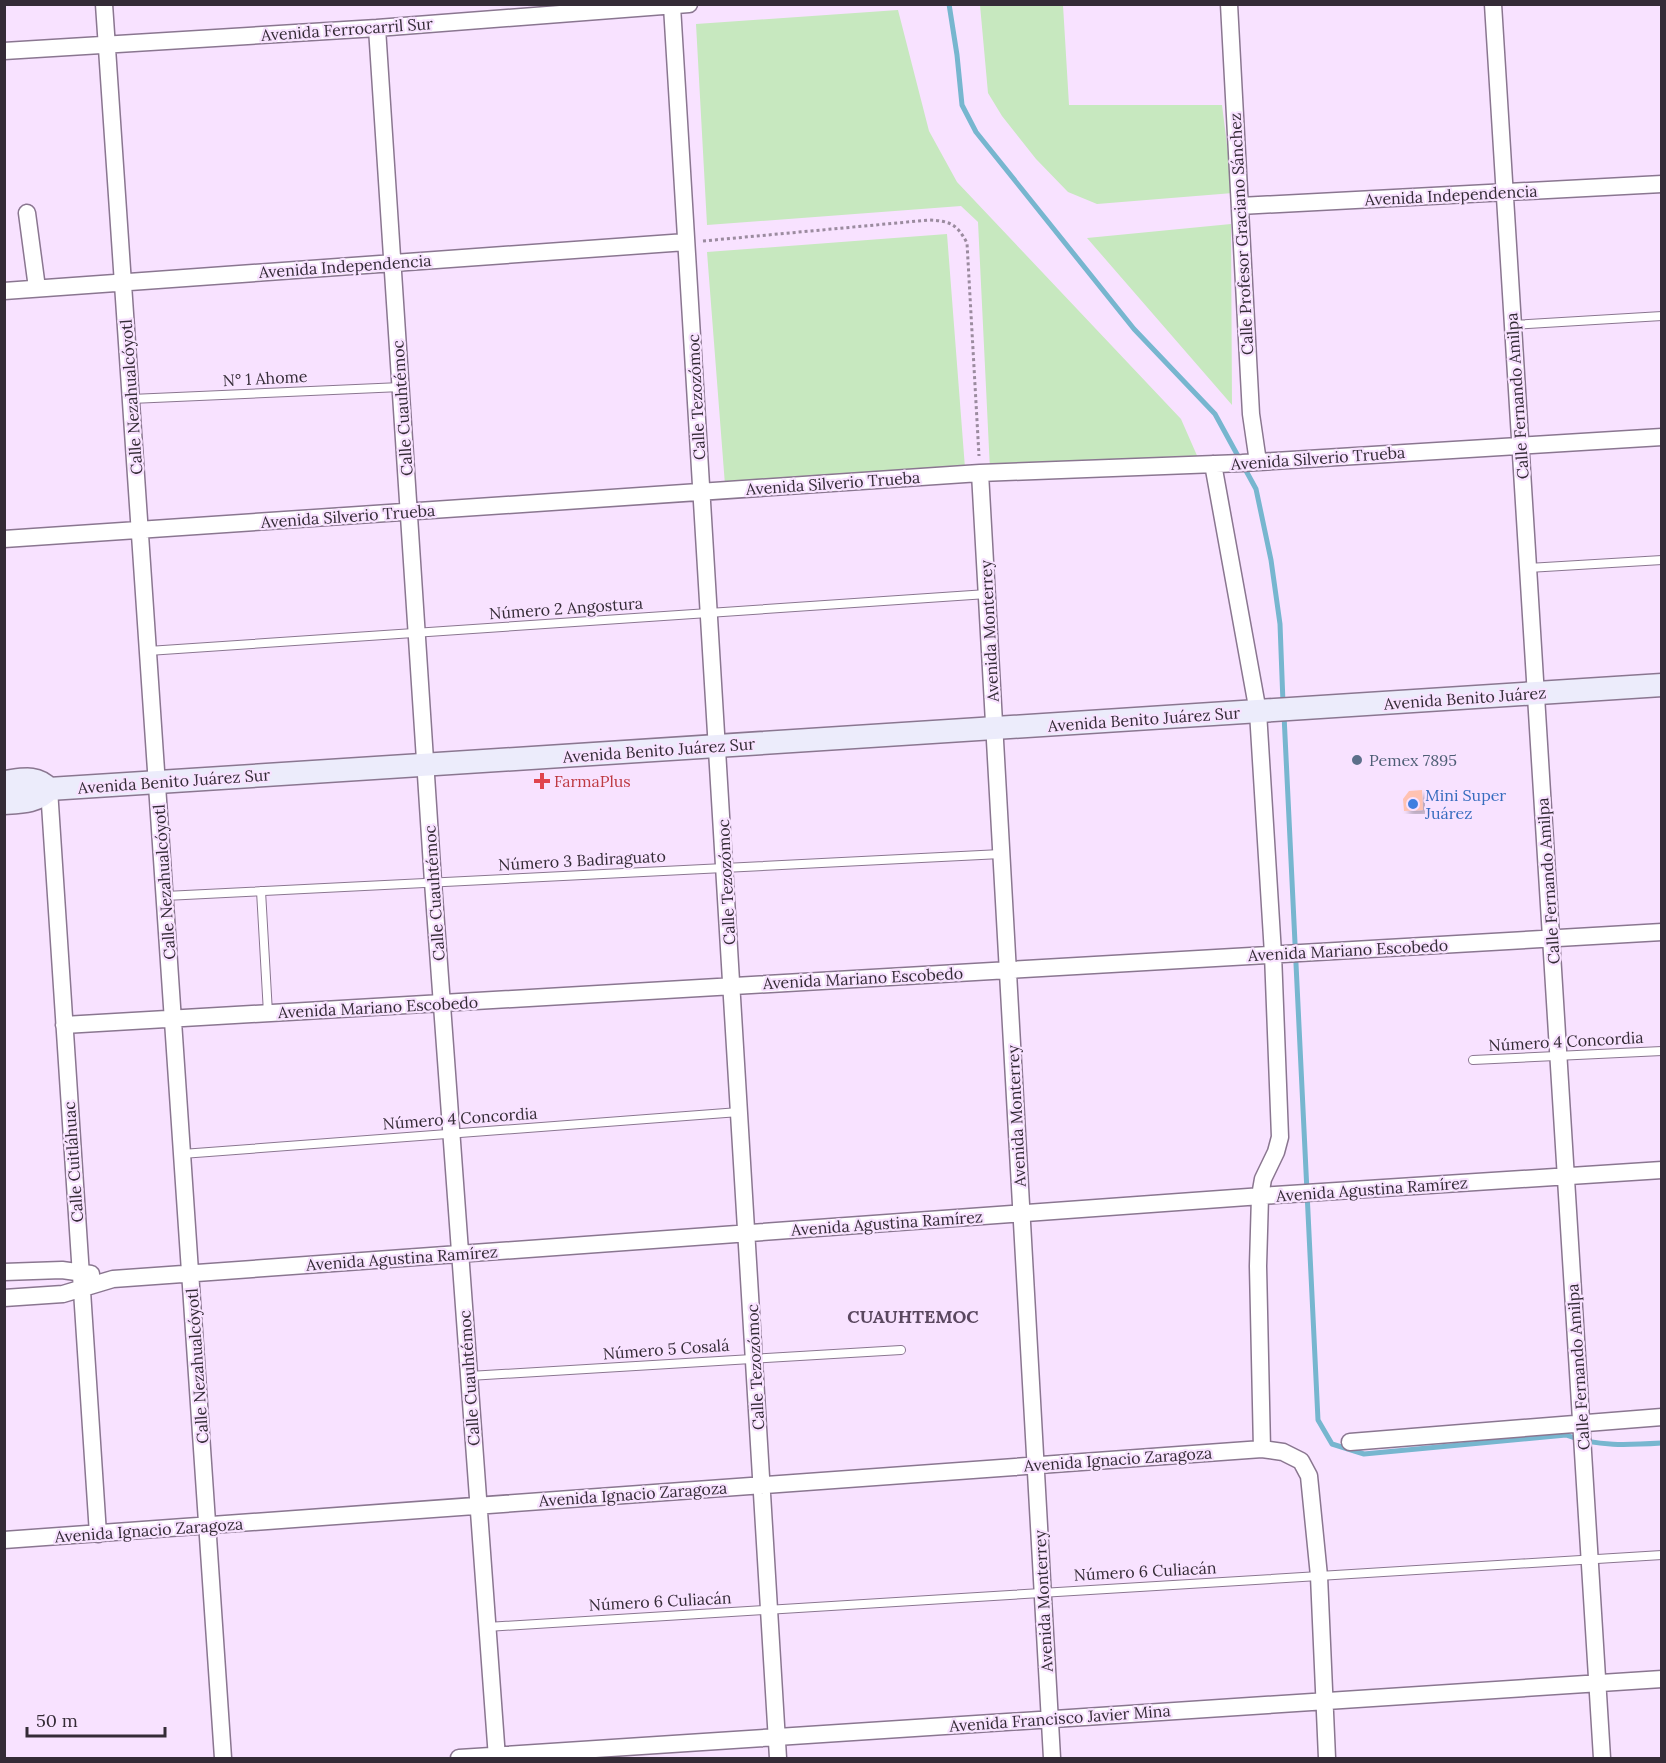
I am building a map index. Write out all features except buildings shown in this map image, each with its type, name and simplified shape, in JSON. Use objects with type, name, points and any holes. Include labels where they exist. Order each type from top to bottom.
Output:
[{"type":"street","name":"Calle Nezahualcóyotl","points":[[104,4],[223,1758]]},
{"type":"street","name":"Avenida Ferrocarril Sur","points":[[4,51],[377,28],[689,4]]},
{"type":"street","name":"Calle Profesor Graciano Sánchez","points":[[1229,4],[1251,414],[1258,462]]},
{"type":"street","name":"Calle Fernando Amilpa","points":[[1493,4],[1602,1758]]},
{"type":"street","name":"Calle Tezozómoc","points":[[672,6],[778,1758]]},
{"type":"street","name":"Calle Cuauhtémoc","points":[[377,28],[442,1003],[496,1757]]},
{"type":"street","name":"Avenida Independencia","points":[[1240,206],[1662,184]]},
{"type":"street","points":[[27,213],[36,288]]},
{"type":"street","name":"Avenida Independencia","points":[[4,291],[686,242]]},
{"type":"street","name":"Avenida Silverio Trueba","points":[[4,539],[980,473],[1258,462],[1662,437]]},
{"type":"street","points":[[1213,464],[1264,712],[1280,1137],[1276,1152],[1263,1179],[1268,1196],[1258,1266],[1262,1449],[1283,1452],[1301,1461],[1310,1476],[1319,1576],[1327,1758]]},
{"type":"street","name":"Avenida Monterrey","points":[[980,473],[1052,1758]]},
{"type":"street","name":"Avenida Benito Juárez","points":[[1264,712],[1662,685]]},
{"type":"street","name":"Avenida Benito Juárez Sur","points":[[49,789],[1264,712]]},
{"type":"street","points":[[4,782],[33,780],[42,782],[49,789],[44,796],[35,799],[4,803]]},
{"type":"street","name":"Calle Cuitláhuac","points":[[49,789],[98,1534]]},
{"type":"street","name":"Avenida Mariano Escobedo","points":[[64,1025],[1662,932]]},
{"type":"street","name":"Avenida Agustina Ramírez","points":[[4,1272],[48,1269],[81,1280],[113,1279],[1662,1170]]},
{"type":"street","name":"Avenida Agustina Ramírez","points":[[4,1298],[63,1293],[81,1280]]},
{"type":"street","points":[[1350,1442],[1662,1418]]},
{"type":"street","name":"Avenida Ignacio Zaragoza","points":[[4,1540],[1262,1449]]},
{"type":"street","name":"Avenida Francisco Javier Mina","points":[[459,1758],[1662,1679]]},
{"type":"lane","points":[[1513,325],[1662,316]]},
{"type":"lane","name":"N° 1 Ahome","points":[[131,399],[401,387]]},
{"type":"lane","points":[[1528,568],[1662,560]]},
{"type":"lane","name":"Número 2 Angostura","points":[[148,651],[987,594]]},
{"type":"lane","name":"Número 3 Badiraguato","points":[[165,896],[1001,854]]},
{"type":"lane","points":[[261,891],[268,1013]]},
{"type":"lane","name":"Número 4 Concordia","points":[[1473,1060],[1662,1051]]},
{"type":"lane","name":"Número 4 Concordia","points":[[182,1154],[739,1112]]},
{"type":"lane","name":"Número 5 Cosalá","points":[[469,1376],[901,1350]]},
{"type":"lane","name":"Número 6 Culiacán","points":[[487,1627],[1662,1555]]},
{"type":"path","points":[[686,242],[928,220],[945,221],[960,229],[967,243],[980,473]]},
{"type":"green space","points":[[980,5],[1063,5],[1069,105],[1222,105],[1233,193],[1097,204],[1068,192],[1036,159],[1002,116],[988,93]]},
{"type":"green space","points":[[898,10],[929,131],[957,182],[1181,419],[1202,467],[990,470],[978,222],[961,206],[707,225],[696,24]]},
{"type":"green space","points":[[1231,224],[1232,405],[1087,238]]},
{"type":"green space","points":[[947,234],[965,468],[725,485],[707,252]]},
{"type":"waterway","points":[[949,4],[962,105],[976,132],[1134,329],[1215,414],[1256,489],[1271,560],[1280,624],[1283,703]]},
{"type":"waterway","points":[[1284,715],[1318,1420],[1332,1444],[1364,1454],[1566,1435],[1589,1442],[1625,1445],[1662,1443]]},
{"type":"place","name":"Pemex 7895","points":[[1357,760]]},
{"type":"place","name":"FarmaPlus","points":[[542,781]]},
{"type":"place","name":"Mini Super Juárez","points":[[1413,804]]},
{"type":"district","name":"CUAUHTEMOC","points":[[913,1317]]}]
